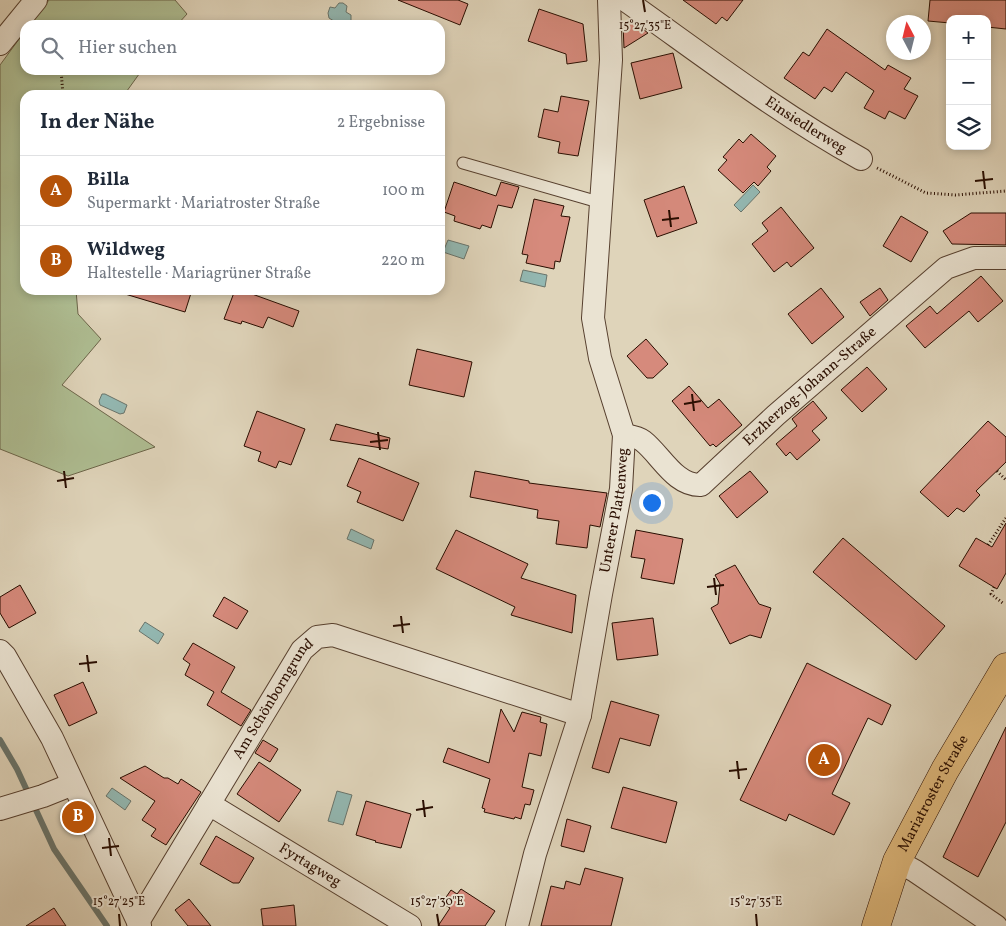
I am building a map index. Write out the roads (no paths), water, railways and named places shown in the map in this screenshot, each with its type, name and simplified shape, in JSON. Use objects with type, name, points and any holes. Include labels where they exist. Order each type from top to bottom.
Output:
[{"type":"main road","name":"Mariatroster Straße","points":[[876,926],[897,861],[945,770],[1006,667]]},
{"type":"street","points":[[0,44],[36,0]]},
{"type":"street","name":"Unterer Plattenweg","points":[[517,926],[535,854],[580,715],[600,594],[621,489],[624,435],[600,358],[593,318],[612,60],[609,0]]},
{"type":"street","name":"Einsiedlerweg","points":[[625,0],[759,95],[825,139],[862,159]]},
{"type":"street","name":"Erzherzog-Johann-Straße","points":[[624,435],[642,439],[682,480],[692,485],[701,484],[776,415],[946,268],[974,258],[1006,258]]},
{"type":"street","name":"Am Schönborngrund","points":[[139,924],[302,650],[317,637],[333,635],[580,715]]},
{"type":"street","points":[[0,651],[5,656],[52,738],[139,924]]},
{"type":"street","points":[[0,809],[43,796],[73,784]]},
{"type":"street","name":"Fyrtagweg","points":[[209,804],[410,926]]},
{"type":"street","points":[[897,861],[915,871],[996,926]]},
{"type":"lane","points":[[463,164],[602,203]]},
{"type":"water","points":[[339,3],[347,6],[346,12],[351,15],[351,20],[332,20],[329,18],[330,7],[335,8]]},
{"type":"water","points":[[753,185],[760,192],[741,212],[734,205]]},
{"type":"water","points":[[448,240],[469,246],[464,259],[445,253]]},
{"type":"water","points":[[523,270],[547,275],[545,287],[520,281]]},
{"type":"water","points":[[102,394],[127,405],[124,413],[120,414],[100,405],[99,401]]},
{"type":"water","points":[[351,529],[374,540],[371,549],[347,539]]},
{"type":"water","points":[[145,622],[164,634],[158,644],[139,631]]},
{"type":"water","points":[[112,788],[131,801],[125,810],[106,796]]},
{"type":"water","points":[[337,791],[352,795],[343,825],[328,821]]},
{"type":"waterway","points":[[0,740],[17,769],[54,849],[107,926]]},
{"type":"place","name":"Billa","points":[[824,760]]},
{"type":"place","name":"Wildweg","points":[[78,817]]}]
